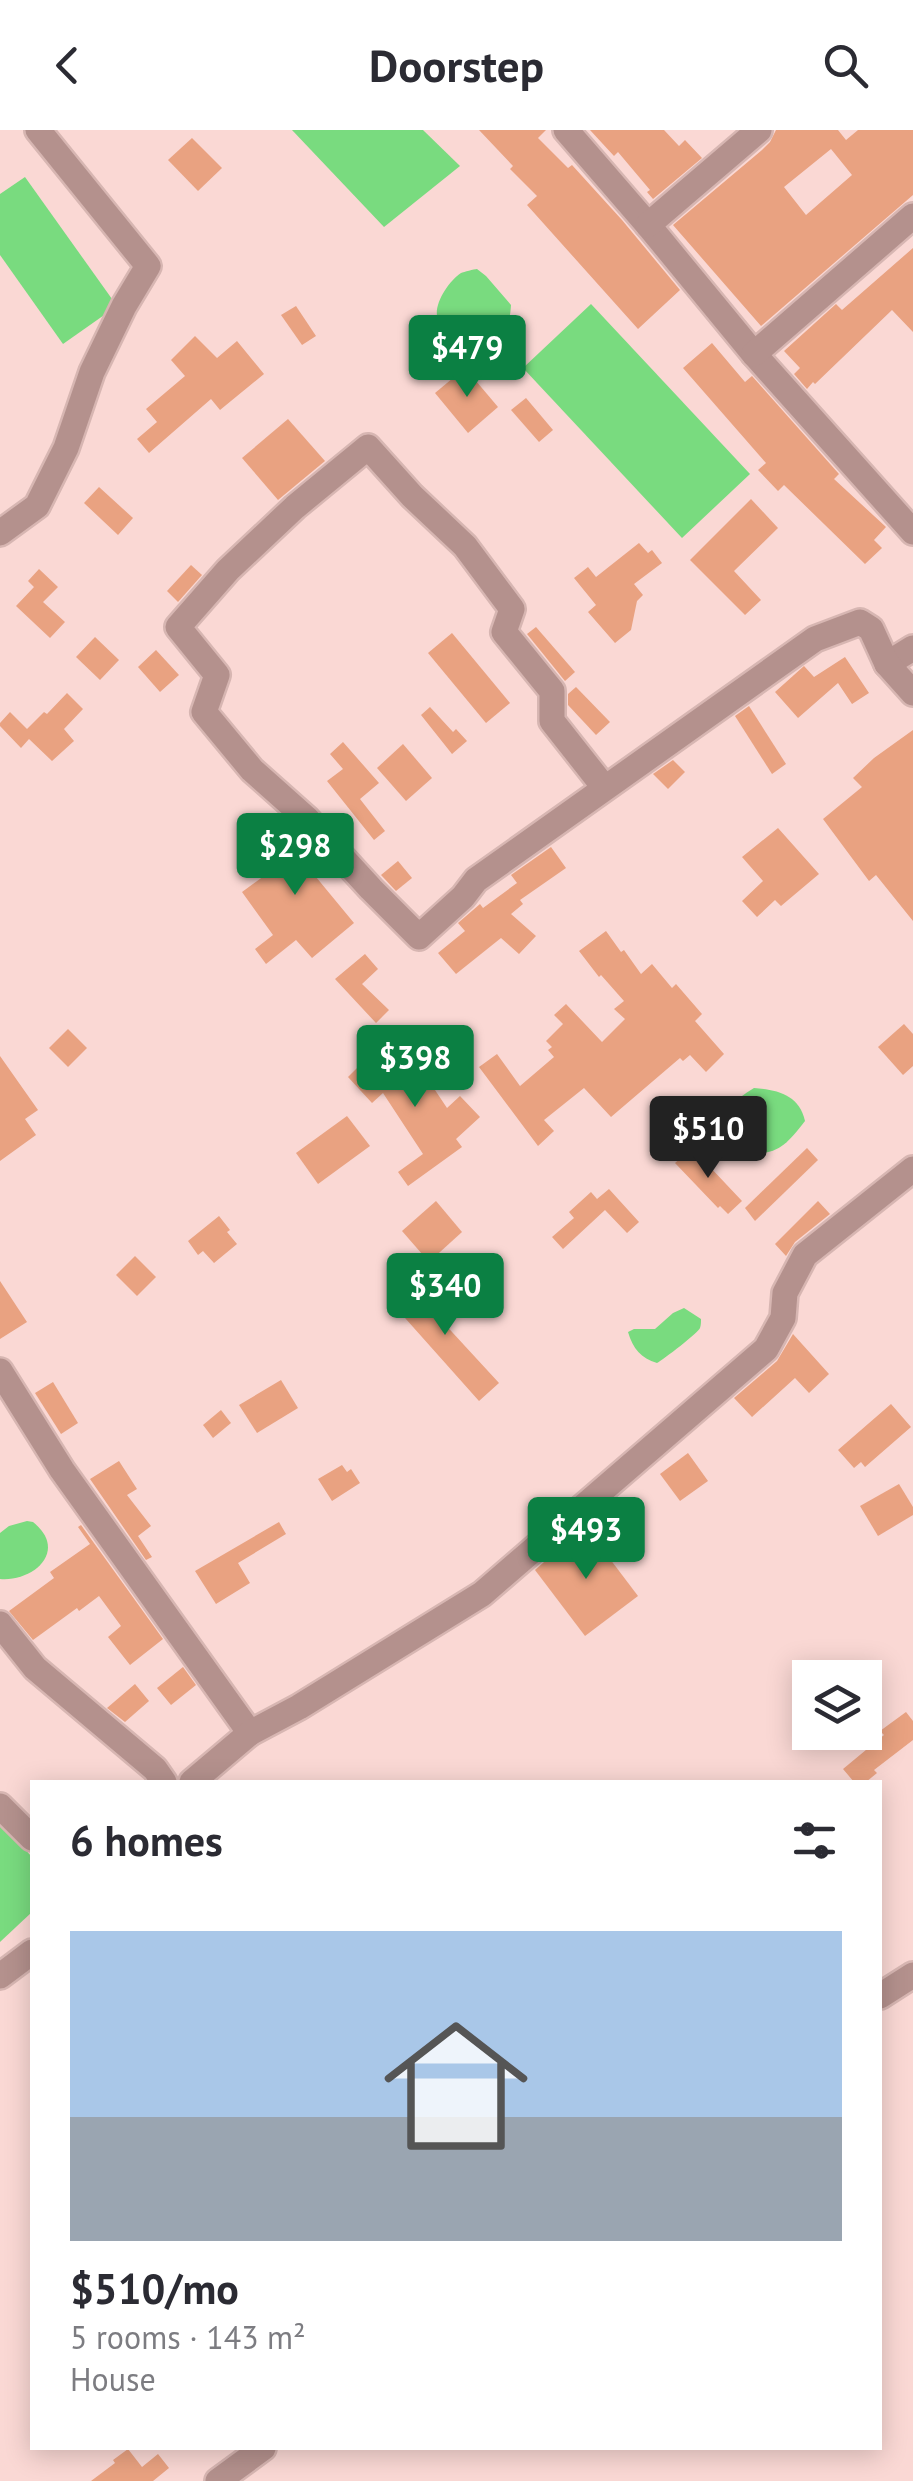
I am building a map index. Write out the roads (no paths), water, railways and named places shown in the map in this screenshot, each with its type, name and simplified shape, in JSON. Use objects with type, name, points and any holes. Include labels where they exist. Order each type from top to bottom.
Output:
[{"type":"street","points":[[0,533],[37,506],[66,448],[92,372],[148,266],[38,130]]},
{"type":"street","points":[[566,130],[754,354],[913,532]]},
{"type":"street","points":[[648,225],[759,130]]},
{"type":"street","points":[[754,354],[913,216]]},
{"type":"street","points":[[604,787],[552,722],[552,691],[504,632],[512,609],[465,546],[412,496],[368,446],[228,570],[178,627],[217,675],[204,712],[252,770],[306,818],[370,890],[419,937],[476,880],[815,638],[860,622],[870,629],[887,664],[913,693]]},
{"type":"street","points":[[887,664],[913,648]]},
{"type":"street","points":[[194,1780],[250,1733],[482,1594],[580,1511],[766,1349],[783,1318],[785,1294],[805,1254],[913,1169]]},
{"type":"street","points":[[0,1371],[62,1470],[250,1733]]},
{"type":"street","points":[[0,1624],[35,1668],[156,1769],[163,1780]]},
{"type":"street","points":[[0,1806],[30,1836]]},
{"type":"street","points":[[0,1976],[30,1954]]},
{"type":"street","points":[[882,1995],[913,1975]]},
{"type":"street","points":[[218,2481],[261,2450]]}]
